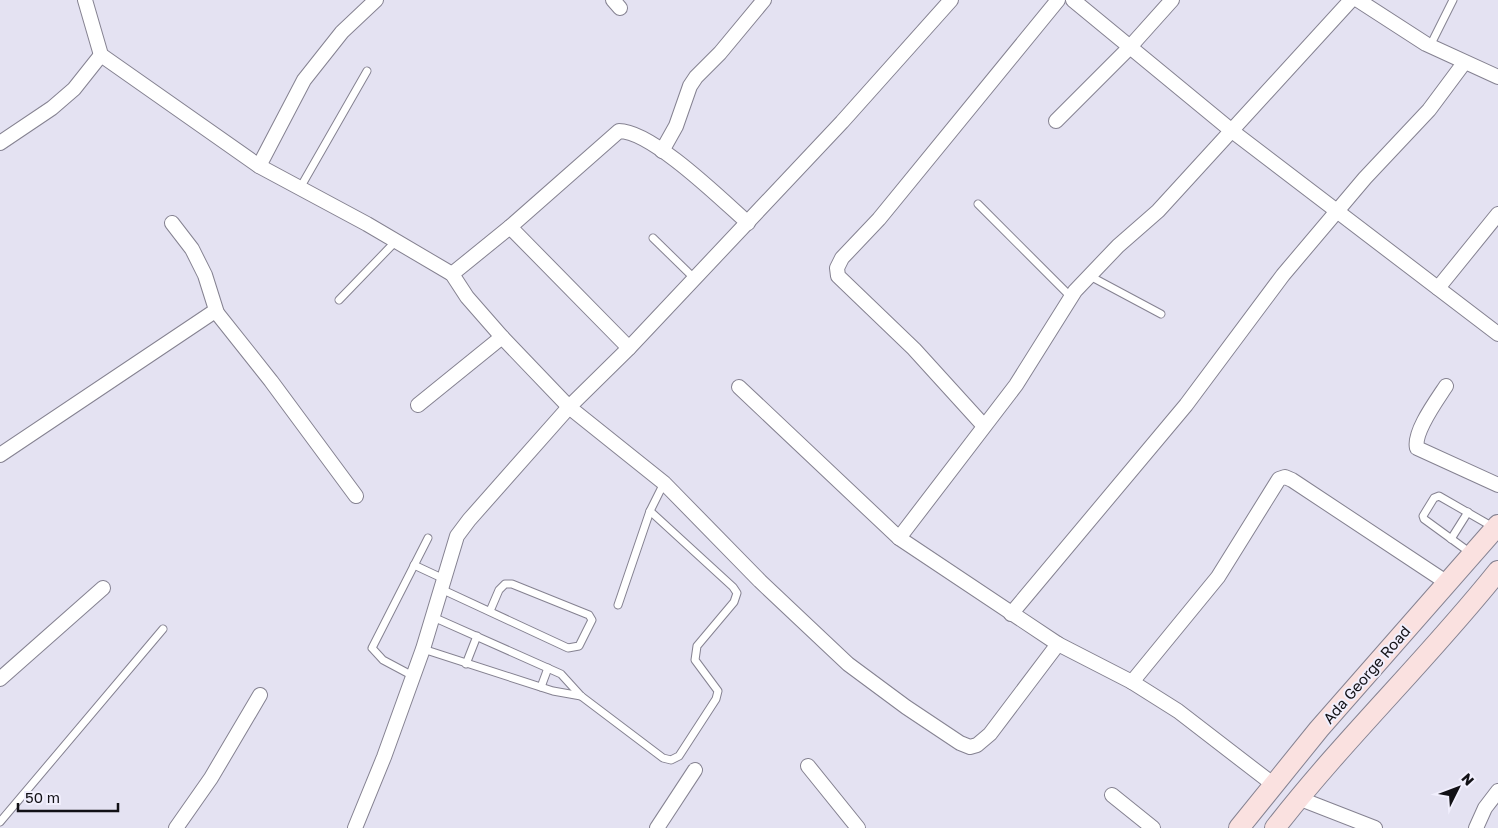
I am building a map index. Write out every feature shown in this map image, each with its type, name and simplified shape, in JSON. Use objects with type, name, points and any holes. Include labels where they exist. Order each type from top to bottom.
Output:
[{"type":"main road","name":"Ada George Road","points":[[1239,828],[1319,729],[1497,527]]},
{"type":"main road","name":"Ada George Road","points":[[1275,828],[1298,798],[1438,644],[1498,571]]},
{"type":"street","points":[[85,0],[101,55],[259,166],[452,274],[467,297],[502,337],[569,407],[664,483],[760,581],[848,664],[906,707],[960,743],[970,746],[977,745],[990,734],[1058,644]]},
{"type":"street","points":[[259,166],[304,80],[360,6],[376,0]]},
{"type":"street","points":[[662,150],[676,126],[690,86],[696,77],[720,53],[764,0]]},
{"type":"street","points":[[355,828],[384,757],[423,649],[457,536],[569,407],[629,348],[748,223],[836,129],[951,0]]},
{"type":"street","points":[[984,426],[914,349],[838,276],[837,268],[842,258],[880,219],[1058,0]]},
{"type":"street","points":[[1073,0],[1232,131],[1498,334]]},
{"type":"street","points":[[1056,121],[1129,48],[1172,0]]},
{"type":"street","points":[[899,538],[1016,385],[1071,297],[1088,275],[1158,211],[1351,0]]},
{"type":"street","points":[[1358,0],[1430,46],[1498,77]]},
{"type":"street","points":[[0,143],[52,108],[74,88],[101,55]]},
{"type":"street","points":[[1011,614],[1186,405],[1283,276],[1336,212],[1430,110],[1464,63]]},
{"type":"street","points":[[452,274],[510,227],[619,131],[627,131],[662,150],[748,223]]},
{"type":"street","points":[[1438,288],[1498,214]]},
{"type":"street","points":[[172,222],[192,249],[205,275],[217,313],[271,381],[356,496]]},
{"type":"street","points":[[510,227],[629,348]]},
{"type":"street","points":[[0,455],[212,313],[217,313]]},
{"type":"street","points":[[418,405],[502,337]]},
{"type":"street","points":[[1446,386],[1421,428],[1415,441],[1416,448],[1498,485]]},
{"type":"street","points":[[739,387],[899,538],[1058,644],[1132,682],[1178,711],[1274,785]]},
{"type":"street","points":[[1132,682],[1218,577],[1279,479],[1285,477],[1448,584]]},
{"type":"street","points":[[0,679],[103,588]]},
{"type":"street","points":[[176,828],[211,778],[260,695]]},
{"type":"street","points":[[808,766],[858,828]]},
{"type":"street","points":[[657,828],[695,770]]},
{"type":"street","points":[[1476,828],[1485,808],[1498,791]]},
{"type":"street","points":[[1112,796],[1153,828]]},
{"type":"street","points":[[1298,798],[1375,828]]},
{"type":"lane","points":[[1430,46],[1453,0]]},
{"type":"lane","points":[[300,188],[367,71]]},
{"type":"lane","points":[[978,204],[1071,297]]},
{"type":"lane","points":[[652,238],[695,279]]},
{"type":"lane","points":[[340,300],[396,241]]},
{"type":"lane","points":[[1088,275],[1161,314]]},
{"type":"lane","points":[[618,605],[650,511],[664,483]]},
{"type":"lane","points":[[1473,554],[1424,519],[1423,516],[1434,498],[1439,496],[1497,527]]},
{"type":"lane","points":[[433,617],[561,674],[581,696],[663,758],[671,760],[678,756],[716,699],[718,691],[695,660],[697,646],[734,602],[736,593],[733,587],[650,511]]},
{"type":"lane","points":[[1451,539],[1468,512]]},
{"type":"lane","points":[[413,676],[383,660],[372,648],[428,538]]},
{"type":"lane","points":[[414,565],[490,612],[574,649],[579,646],[592,620],[589,615],[512,584],[505,584],[499,590],[490,612]]},
{"type":"lane","points":[[0,822],[163,629]]},
{"type":"lane","points":[[466,664],[476,636]]},
{"type":"lane","points":[[423,649],[541,687],[581,696]]},
{"type":"lane","points":[[541,687],[548,668]]}]
